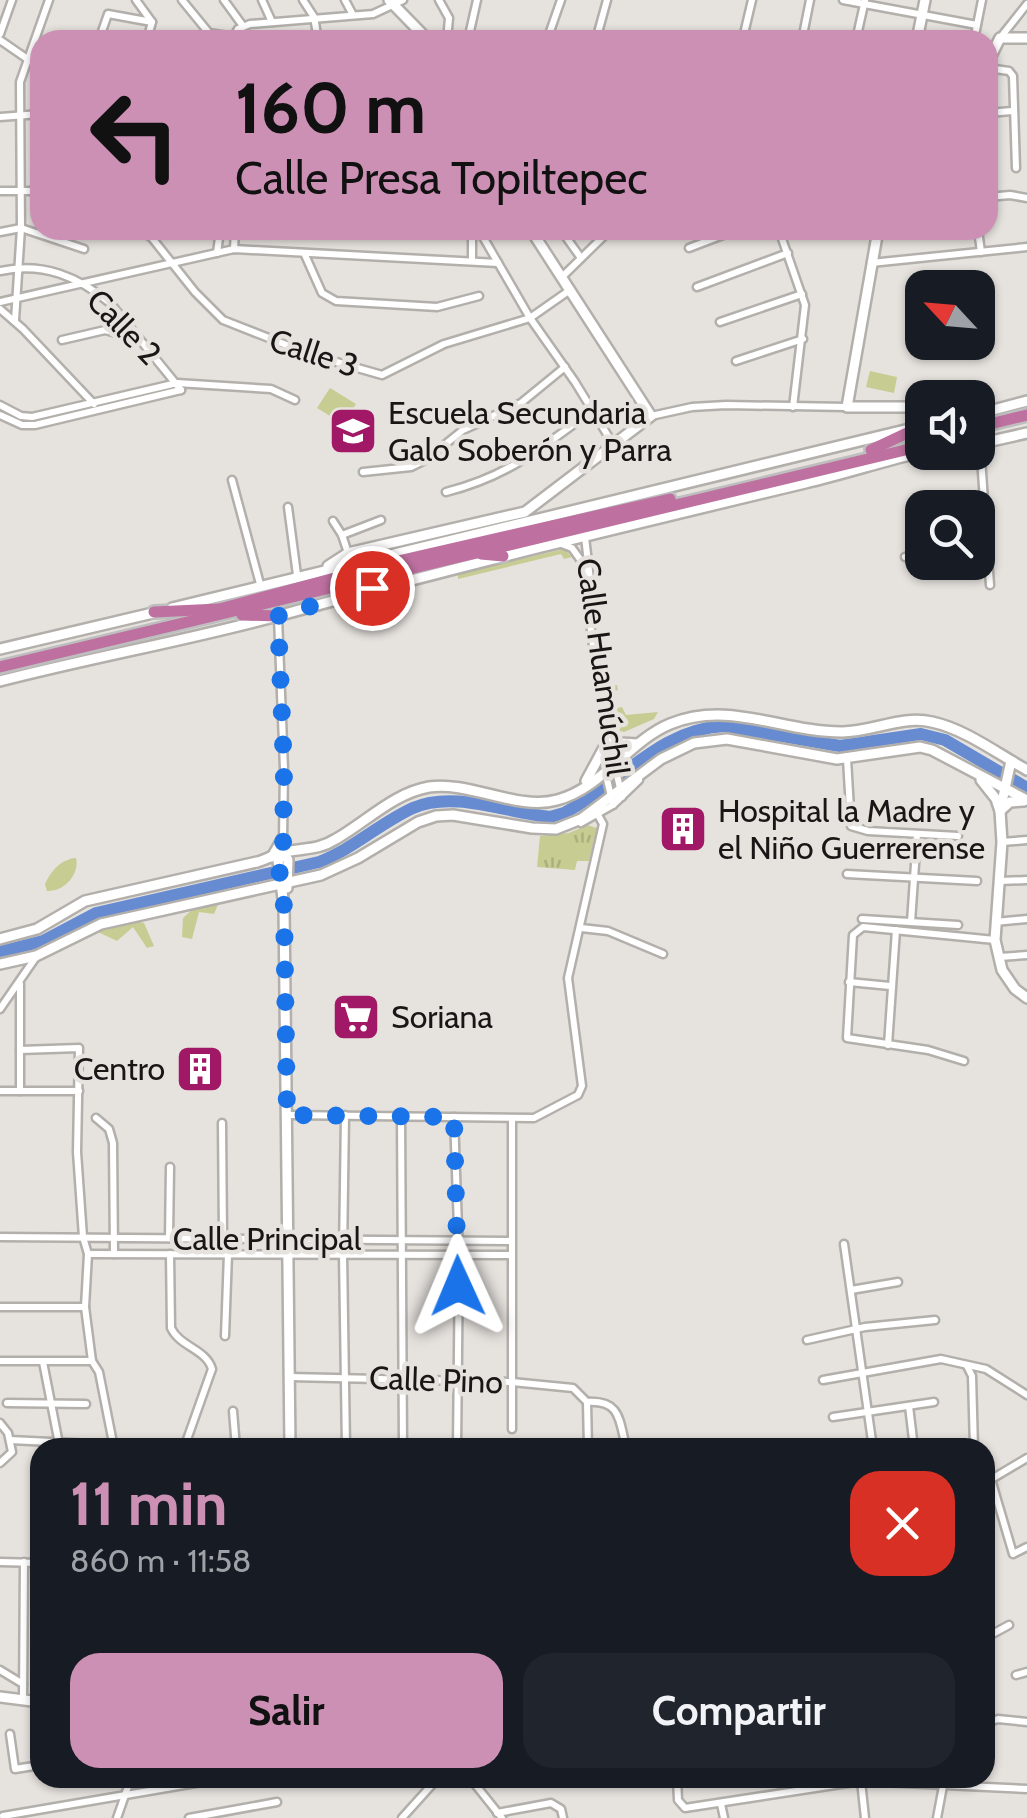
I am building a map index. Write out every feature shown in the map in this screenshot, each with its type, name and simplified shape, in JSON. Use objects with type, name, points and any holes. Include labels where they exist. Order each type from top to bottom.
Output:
[{"type":"highway","points":[[995,430],[1027,418]]},
{"type":"highway","points":[[871,450],[905,434]]},
{"type":"highway","points":[[0,659],[223,612],[398,561],[871,450],[905,447]]},
{"type":"highway","points":[[0,667],[905,450]]},
{"type":"highway","points":[[471,554],[502,556]]},
{"type":"highway","points":[[154,612],[278,616]]},
{"type":"main road","points":[[919,30],[925,0]]},
{"type":"main road","points":[[396,2],[419,30]]},
{"type":"main road","points":[[998,42],[1000,38],[1027,38]]},
{"type":"main road","points":[[326,568],[348,552],[526,512],[651,416],[538,240]]},
{"type":"main road","points":[[876,240],[847,407],[905,407]]},
{"type":"main road","points":[[995,410],[1027,402]]},
{"type":"main road","points":[[0,649],[905,430]]},
{"type":"main road","points":[[995,436],[1027,433]]},
{"type":"main road","points":[[0,680],[278,616],[372,588],[586,536],[905,451]]},
{"type":"main road","points":[[0,939],[37,929],[85,901],[308,850],[335,840],[419,789],[444,786],[554,802],[609,768],[654,732],[704,714],[734,714],[840,732],[926,720],[942,724],[1027,770]]},
{"type":"main road","points":[[583,786],[607,740],[638,744]]},
{"type":"main road","points":[[0,964],[36,956],[101,924],[340,868],[418,822],[436,816],[556,829],[617,798],[654,764],[682,747],[708,740],[742,741],[825,758],[920,747],[1027,800]]},
{"type":"main road","points":[[1000,812],[1011,763]]},
{"type":"main road","points":[[976,774],[996,798],[1000,812],[1002,842],[995,940],[998,957],[1008,981],[1027,998]]},
{"type":"main road","points":[[1000,812],[1010,802],[1027,800]]},
{"type":"main road","points":[[283,838],[280,858],[287,882],[284,906],[290,1438]]},
{"type":"main road","points":[[284,906],[287,882]]},
{"type":"main road","points":[[256,890],[272,895],[284,906]]},
{"type":"main road","points":[[0,1698],[30,1701]]},
{"type":"street","points":[[12,0],[0,37],[26,58]]},
{"type":"street","points":[[37,30],[48,0]]},
{"type":"street","points":[[136,0],[152,22]]},
{"type":"street","points":[[182,0],[207,30]]},
{"type":"street","points":[[224,0],[244,26]]},
{"type":"street","points":[[262,0],[272,22]]},
{"type":"street","points":[[303,0],[314,17],[316,30]]},
{"type":"street","points":[[345,0],[354,15]]},
{"type":"street","points":[[439,0],[449,18],[448,30]]},
{"type":"street","points":[[470,30],[477,0]]},
{"type":"street","points":[[552,30],[560,0]]},
{"type":"street","points":[[599,30],[607,0]]},
{"type":"street","points":[[745,30],[752,0]]},
{"type":"street","points":[[804,30],[810,0]]},
{"type":"street","points":[[843,0],[978,25]]},
{"type":"street","points":[[977,30],[982,0]]},
{"type":"street","points":[[240,30],[272,22],[373,14],[396,2]]},
{"type":"street","points":[[858,30],[864,2]]},
{"type":"street","points":[[1000,38],[1027,4]]},
{"type":"street","points":[[102,30],[108,14],[152,22]]},
{"type":"street","points":[[150,30],[152,22]]},
{"type":"street","points":[[15,320],[21,228],[20,82],[30,47]]},
{"type":"street","points":[[998,68],[1012,73],[1016,168]]},
{"type":"street","points":[[998,111],[1012,110]]},
{"type":"street","points":[[0,117],[30,113]]},
{"type":"street","points":[[0,191],[30,190]]},
{"type":"street","points":[[998,197],[1027,198]]},
{"type":"street","points":[[0,232],[21,228],[30,231]]},
{"type":"street","points":[[55,240],[84,250]]},
{"type":"street","name":"Calle 3","points":[[151,240],[223,320],[312,355],[375,374],[389,372],[444,344],[530,318],[570,290]]},
{"type":"street","points":[[217,253],[219,240]]},
{"type":"street","points":[[234,250],[235,240]]},
{"type":"street","points":[[472,261],[474,240]]},
{"type":"street","points":[[482,240],[613,444]]},
{"type":"street","points":[[568,240],[581,258]]},
{"type":"street","points":[[562,277],[600,240]]},
{"type":"street","points":[[689,248],[710,240]]},
{"type":"street","points":[[783,240],[802,294],[802,340],[793,407]]},
{"type":"street","points":[[979,240],[981,252]]},
{"type":"street","points":[[871,263],[1027,247]]},
{"type":"street","points":[[96,408],[0,306],[16,299],[234,250],[498,263]]},
{"type":"street","points":[[697,288],[788,253]]},
{"type":"street","points":[[305,255],[322,292],[336,301],[437,307],[479,296]]},
{"type":"street","name":"Calle 2","points":[[0,271],[34,266],[83,284],[112,304],[179,386]]},
{"type":"street","points":[[720,322],[802,294]]},
{"type":"street","points":[[62,340],[105,330],[120,334],[131,329]]},
{"type":"street","points":[[736,360],[802,340]]},
{"type":"street","points":[[362,472],[410,467],[427,459],[463,430],[522,402],[565,367]]},
{"type":"street","points":[[0,415],[35,425],[190,383],[271,389],[295,400]]},
{"type":"street","points":[[0,405],[32,417],[96,408]]},
{"type":"street","points":[[651,416],[692,407],[847,407]]},
{"type":"street","points":[[446,492],[484,482],[508,470],[592,410]]},
{"type":"street","points":[[232,480],[260,584]]},
{"type":"street","points":[[288,507],[297,575]]},
{"type":"street","points":[[342,535],[381,520]]},
{"type":"street","points":[[333,521],[348,552]]},
{"type":"street","name":"Calle Huamúchil","points":[[586,536],[609,768],[617,798]]},
{"type":"street","name":"Calle Huamúchil","points":[[558,543],[572,548],[582,562],[607,740]]},
{"type":"street","points":[[990,580],[990,585]]},
{"type":"street","points":[[278,616],[283,838]]},
{"type":"street","points":[[848,758],[852,826],[958,836]]},
{"type":"street","name":"Calle Huamúchil","points":[[609,768],[617,798]]},
{"type":"street","points":[[556,829],[598,815],[617,798]]},
{"type":"street","name":"Calle Huamúchil","points":[[512,1119],[534,1118],[578,1095],[582,1086],[568,978],[603,824],[598,815]]},
{"type":"street","points":[[911,922],[917,835]]},
{"type":"street","points":[[1002,842],[1027,840]]},
{"type":"street","points":[[848,874],[977,881]]},
{"type":"street","points":[[998,881],[1027,880]]},
{"type":"street","points":[[862,919],[958,925]]},
{"type":"street","points":[[996,922],[1027,919]]},
{"type":"street","points":[[964,1061],[928,1050],[847,1038],[856,930],[863,926],[995,940]]},
{"type":"street","points":[[581,928],[608,931],[663,954]]},
{"type":"street","points":[[888,1045],[896,930]]},
{"type":"street","points":[[0,1009],[36,956]]},
{"type":"street","points":[[998,957],[1027,956]]},
{"type":"street","points":[[849,982],[890,986]]},
{"type":"street","points":[[20,984],[20,1090]]},
{"type":"street","points":[[20,1050],[79,1048],[77,1152],[88,1254],[85,1307],[92,1361],[99,1372],[112,1438]]},
{"type":"street","points":[[0,1091],[80,1091]]},
{"type":"street","points":[[287,1115],[401,1114],[512,1119],[512,1429]]},
{"type":"street","points":[[401,1114],[403,1438]]},
{"type":"street","points":[[346,1115],[346,1438]]},
{"type":"street","points":[[454,1117],[457,1438]]},
{"type":"street","points":[[96,1118],[109,1129],[113,1143],[114,1254]]},
{"type":"street","points":[[222,1123],[223,1238]]},
{"type":"street","points":[[169,1238],[170,1167]]},
{"type":"street","name":"Calle Principal","points":[[0,1236],[511,1241]]},
{"type":"street","points":[[844,1244],[870,1438]]},
{"type":"street","name":"Calle Principal","points":[[88,1254],[511,1255]]},
{"type":"street","points":[[170,1254],[171,1328],[176,1337],[211,1363],[212,1369],[188,1438]]},
{"type":"street","points":[[225,1336],[228,1254]]},
{"type":"street","points":[[851,1290],[898,1282]]},
{"type":"street","points":[[0,1307],[85,1307]]},
{"type":"street","points":[[806,1340],[856,1329],[935,1320]]},
{"type":"street","points":[[823,1380],[941,1359],[986,1369],[1027,1395]]},
{"type":"street","points":[[0,1361],[92,1361]]},
{"type":"street","points":[[43,1362],[59,1438]]},
{"type":"street","points":[[966,1365],[972,1376],[974,1438]]},
{"type":"street","name":"Calle Pino","points":[[288,1376],[512,1382],[573,1388],[587,1402]]},
{"type":"street","points":[[588,1438],[587,1402],[600,1402],[618,1413],[624,1438]]},
{"type":"street","points":[[833,1417],[934,1402]]},
{"type":"street","points":[[7,1403],[86,1404]]},
{"type":"street","points":[[909,1406],[913,1438]]},
{"type":"street","points":[[234,1412],[235,1438]]},
{"type":"street","points":[[0,1423],[12,1452],[0,1463]]},
{"type":"street","points":[[10,1440],[30,1442]]},
{"type":"street","points":[[995,1477],[1027,1458]]},
{"type":"street","points":[[995,1501],[1013,1554],[1027,1547]]},
{"type":"street","points":[[0,1562],[30,1562]]},
{"type":"street","points":[[23,1700],[24,1562]]},
{"type":"street","points":[[995,1633],[1009,1626]]},
{"type":"street","points":[[0,1670],[24,1684]]},
{"type":"street","points":[[1016,1675],[1027,1672]]},
{"type":"street","points":[[995,1721],[1027,1722]]},
{"type":"street","points":[[10,1734],[15,1769],[30,1767]]},
{"type":"street","points":[[116,1818],[128,1788]]},
{"type":"street","points":[[4,1816],[163,1788]]},
{"type":"street","points":[[402,1818],[429,1788]]},
{"type":"street","points":[[478,1788],[500,1815],[551,1803],[561,1809],[563,1818]]},
{"type":"street","points":[[677,1788],[678,1800],[685,1808],[812,1788]]},
{"type":"street","points":[[862,1788],[865,1818]]},
{"type":"street","points":[[937,1818],[943,1788]]},
{"type":"street","points":[[995,1788],[1027,1789]]},
{"type":"street","points":[[189,1818],[277,1802]]},
{"type":"street","points":[[720,1804],[724,1818]]},
{"type":"green space","points":[[870,371],[897,377],[894,393],[866,387]]},
{"type":"green space","points":[[330,388],[356,404],[343,424],[317,408]]},
{"type":"green space","points":[[564,549],[572,557],[564,559],[561,554],[458,579],[458,574]]},
{"type":"green space","points":[[617,685],[618,690],[611,692],[613,709],[622,707],[626,715],[658,712],[654,719],[624,732],[613,729],[606,692]]},
{"type":"green space","points":[[587,825],[597,828],[589,861],[577,861],[575,870],[537,867],[540,836],[569,833]]},
{"type":"green space","points":[[76,858],[69,881],[59,889],[47,891],[45,884],[53,870]]},
{"type":"green space","points":[[219,902],[214,914],[199,912],[192,939],[182,937],[183,918],[195,907]]},
{"type":"green space","points":[[131,920],[144,923],[154,946],[147,948],[133,927],[117,941],[98,932],[99,929]]},
{"type":"waterway","points":[[0,952],[43,941],[96,913],[319,862],[401,814],[429,803],[463,802],[550,817],[564,813],[659,747],[701,729],[724,726],[840,746],[921,734],[945,740],[1027,788]]},
{"type":"place","name":"Escuela Secundaria Galo Soberón y Parra","points":[[353,431]]},
{"type":"place","name":"Hospital la Madre y el Niño Guerrerense","points":[[683,829]]},
{"type":"place","name":"Soriana","points":[[356,1017]]},
{"type":"place","name":"Centro","points":[[200,1069]]},
{"type":"route","points":[[372,588],[278,616],[284,769],[283,852],[278,860],[284,906],[287,1115],[454,1117],[458,1286]]}]
